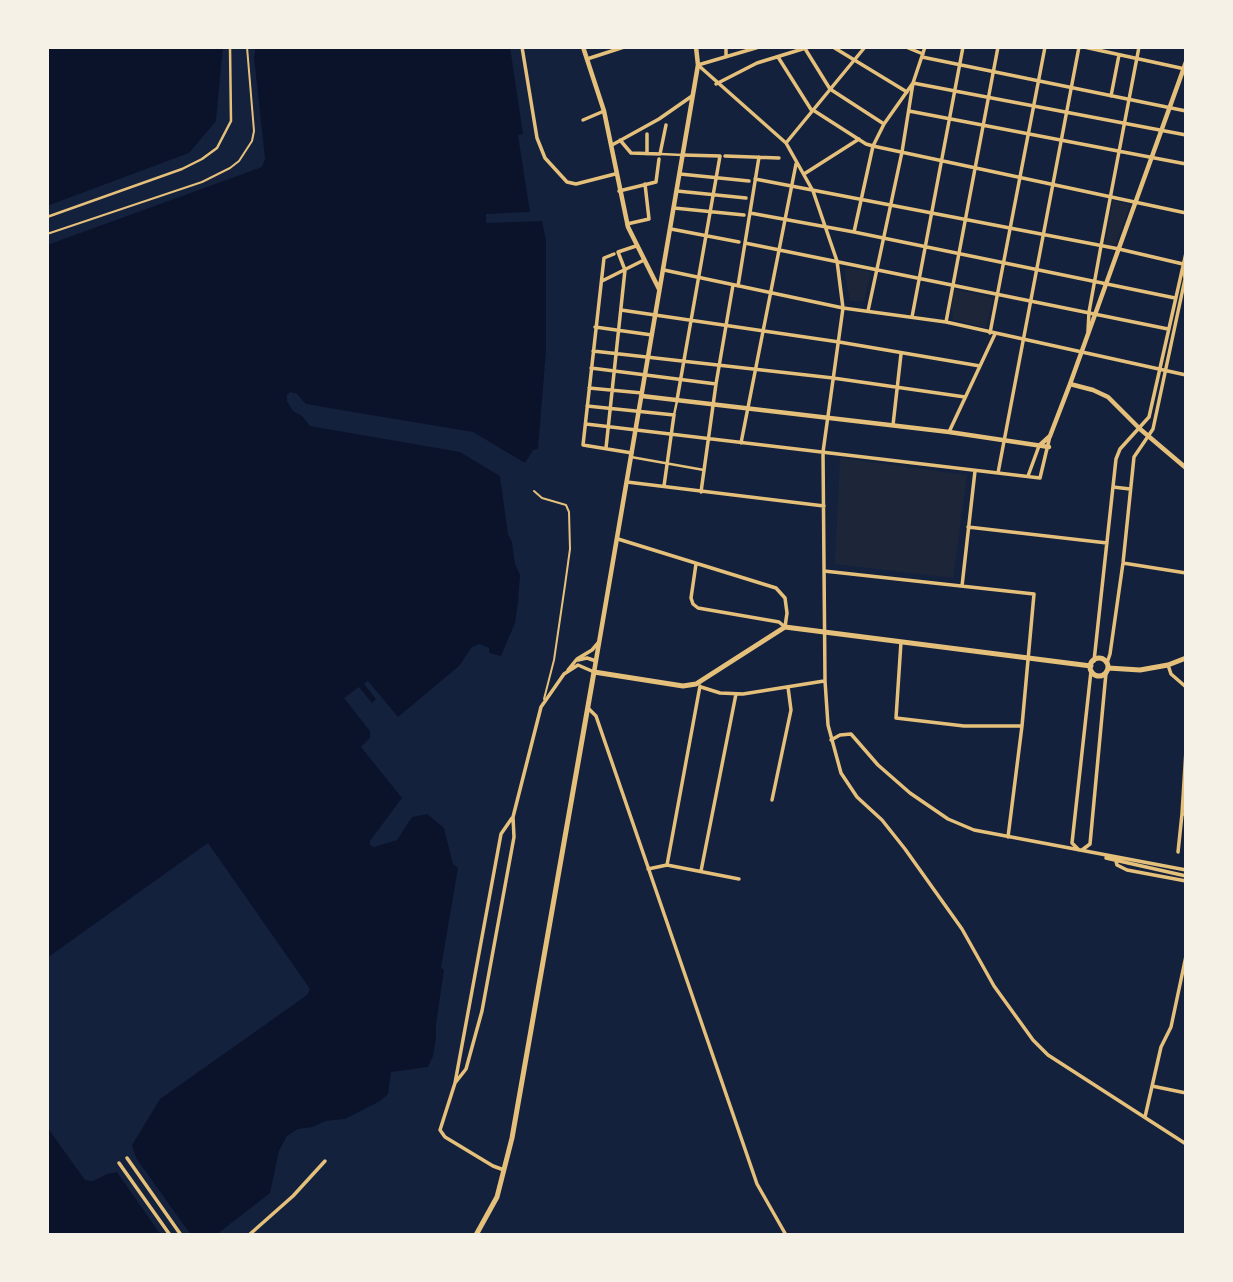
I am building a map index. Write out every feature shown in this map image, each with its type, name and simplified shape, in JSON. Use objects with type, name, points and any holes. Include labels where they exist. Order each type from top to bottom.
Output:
[{"type":"main road","points":[[476,1235],[497,1197],[505,1170],[594,672],[683,686],[698,685],[785,627],[1092,666],[1101,659],[1107,668]]},
{"type":"main road","points":[[1092,666],[1098,676],[1107,668],[1140,670],[1168,665],[1186,658]]},
{"type":"main road","points":[[485,1221],[485,1234]]},
{"type":"street","points":[[47,217],[183,169],[217,148],[231,121],[230,47]]},
{"type":"street","points":[[522,47],[537,138],[545,158],[568,182],[576,184],[615,174]]},
{"type":"street","points":[[583,47],[604,111],[627,225],[659,290]]},
{"type":"street","points":[[587,59],[624,47]]},
{"type":"street","points":[[564,674],[578,665],[594,672],[698,65],[696,47]]},
{"type":"street","points":[[726,47],[726,57]]},
{"type":"street","points":[[740,47],[740,53]]},
{"type":"street","points":[[698,65],[759,47]]},
{"type":"street","points":[[834,47],[907,92]]},
{"type":"street","points":[[786,143],[865,47]]},
{"type":"street","points":[[905,47],[960,65],[1186,111]]},
{"type":"street","points":[[868,311],[902,152],[913,83],[925,47]]},
{"type":"street","points":[[912,317],[963,47]]},
{"type":"street","points":[[946,322],[998,47]]},
{"type":"street","points":[[949,432],[993,333],[1003,263],[1045,47]]},
{"type":"street","points":[[998,473],[1079,47]]},
{"type":"street","points":[[1084,47],[1185,69]]},
{"type":"street","points":[[586,424],[1040,478],[1050,436],[1088,332],[1094,281],[1139,47]]},
{"type":"street","points":[[716,83],[757,63],[806,48],[830,89],[884,124]]},
{"type":"street","points":[[1111,96],[1119,55]]},
{"type":"street","points":[[778,57],[813,111],[873,146],[1186,213]]},
{"type":"street","points":[[1092,312],[1106,284],[1186,62]]},
{"type":"street","points":[[698,65],[786,143],[813,191],[836,261],[842,308],[823,452],[825,681],[826,713],[841,773],[849,788],[882,820],[905,849],[969,940],[999,992],[1033,1040],[1048,1055],[1186,1143]]},
{"type":"street","points":[[913,83],[1186,135]]},
{"type":"street","points":[[854,232],[873,146],[884,124],[913,83]]},
{"type":"street","points":[[612,145],[659,119],[692,96]]},
{"type":"street","points":[[583,120],[604,111]]},
{"type":"street","points":[[909,111],[1186,164]]},
{"type":"street","points":[[619,191],[656,182],[666,125]]},
{"type":"street","points":[[647,134],[647,154]]},
{"type":"street","points":[[804,174],[859,139]]},
{"type":"street","points":[[620,140],[631,153],[660,157],[682,155],[779,158]]},
{"type":"street","points":[[664,486],[674,415],[722,156]]},
{"type":"street","points":[[701,492],[725,327],[745,243],[759,157]]},
{"type":"street","points":[[741,443],[797,162]]},
{"type":"street","points":[[680,174],[749,181]]},
{"type":"street","points":[[755,179],[1119,249],[1183,264]]},
{"type":"street","points":[[627,225],[649,219],[646,184]]},
{"type":"street","points":[[677,191],[746,198]]},
{"type":"street","points":[[674,208],[744,215]]},
{"type":"street","points":[[750,214],[825,226],[1175,298]]},
{"type":"street","points":[[671,229],[739,242]]},
{"type":"street","points":[[745,243],[1168,329]]},
{"type":"street","points":[[636,246],[604,258],[583,445],[704,470]]},
{"type":"street","points":[[606,448],[625,270],[616,253]]},
{"type":"street","points":[[1186,253],[1149,417],[1118,452],[1072,843],[1080,851],[1115,860],[1186,870]]},
{"type":"street","points":[[602,281],[644,260]]},
{"type":"street","points":[[1080,851],[1090,845],[1107,668],[1123,563],[1134,457],[1153,429],[1186,279],[1183,264]]},
{"type":"street","points":[[664,270],[842,308],[946,322],[1186,375]]},
{"type":"street","points":[[621,310],[980,366]]},
{"type":"street","points":[[595,327],[652,335]]},
{"type":"street","points":[[593,351],[834,378],[965,397]]},
{"type":"street","points":[[893,426],[901,354]]},
{"type":"street","points":[[591,369],[716,384]]},
{"type":"street","points":[[1070,384],[1108,397],[1140,429],[1186,468]]},
{"type":"street","points":[[589,388],[949,432],[1049,447]]},
{"type":"street","points":[[587,406],[674,415]]},
{"type":"street","points":[[1028,476],[1039,446],[1050,436]]},
{"type":"street","points":[[961,586],[975,471]]},
{"type":"street","points":[[627,482],[824,506]]},
{"type":"street","points":[[1113,487],[1130,489]]},
{"type":"street","points":[[968,527],[1107,543]]},
{"type":"street","points":[[618,539],[776,588],[785,598],[785,627]]},
{"type":"street","points":[[1123,563],[1186,573]]},
{"type":"street","points":[[696,564],[691,598],[698,608],[779,622],[785,627]]},
{"type":"street","points":[[824,571],[1034,594],[1022,726],[1008,837]]},
{"type":"street","points":[[456,1083],[466,1069],[482,1011],[514,837],[513,817],[541,707],[575,661],[592,650],[599,641]]},
{"type":"street","points":[[901,642],[895,718],[964,726],[1022,726]]},
{"type":"street","points":[[575,661],[587,658],[596,661]]},
{"type":"street","points":[[1168,665],[1171,674],[1186,687]]},
{"type":"street","points":[[667,865],[698,685],[720,693],[736,694],[825,681]]},
{"type":"street","points":[[772,800],[791,710],[788,687]]},
{"type":"street","points":[[701,872],[736,694]]},
{"type":"street","points":[[588,708],[596,716],[703,1021],[757,1185],[786,1235]]},
{"type":"street","points":[[831,740],[840,735],[851,734],[878,765],[910,793],[948,819],[974,830],[1129,862],[1186,879]]},
{"type":"street","points":[[1178,852],[1184,814],[1186,750]]},
{"type":"street","points":[[505,1170],[493,1166],[444,1136],[440,1130],[456,1083],[502,834],[513,817]]},
{"type":"street","points":[[1115,860],[1127,870],[1186,879]]},
{"type":"street","points":[[648,869],[667,865],[739,879]]},
{"type":"street","points":[[1145,1117],[1161,1047],[1171,1027],[1186,956]]},
{"type":"street","points":[[1152,1086],[1186,1093]]},
{"type":"street","points":[[127,1158],[181,1235]]},
{"type":"street","points":[[249,1235],[281,1208],[325,1161]]},
{"type":"street","points":[[119,1163],[170,1235]]},
{"type":"lane","points":[[47,234],[202,181],[230,169],[239,161],[252,141],[254,131],[247,47]]},
{"type":"lane","points":[[534,491],[542,498],[563,503],[569,512],[570,549],[554,660],[541,707]]},
{"type":"shaded area","points":[[47,47],[223,47],[216,121],[189,153],[47,206]]},
{"type":"shaded area","points":[[256,47],[510,47],[523,134],[518,135],[530,212],[486,214],[486,223],[542,221],[546,240],[546,351],[538,449],[533,450],[525,463],[473,432],[305,404],[297,394],[290,392],[287,395],[287,401],[293,411],[302,416],[310,426],[460,452],[500,476],[508,534],[520,575],[518,602],[515,623],[501,656],[489,653],[489,648],[480,644],[472,647],[459,666],[398,717],[368,681],[364,684],[376,699],[372,703],[359,687],[344,698],[370,731],[370,738],[361,747],[402,798],[370,841],[370,845],[374,847],[397,840],[412,817],[427,814],[444,828],[453,864],[458,868],[441,968],[444,970],[436,1038],[428,1067],[391,1072],[388,1094],[380,1101],[345,1119],[298,1129],[287,1136],[279,1151],[270,1193],[216,1235],[191,1235],[136,1158],[132,1145],[160,1099],[307,995],[310,989],[208,843],[47,958],[47,245],[262,167],[265,159],[254,57]]},
{"type":"shaded area","points":[[1113,200],[1130,205],[1115,246],[1105,244]]},
{"type":"shaded area","points":[[844,269],[871,272],[864,301],[850,301]]},
{"type":"shaded area","points":[[954,289],[993,298],[986,328],[952,319],[953,311],[950,309]]},
{"type":"shaded area","points":[[840,458],[967,475],[953,578],[835,564]]},
{"type":"shaded area","points":[[47,1127],[85,1180],[93,1181],[117,1172],[161,1235],[47,1235]]},
{"type":"pier","points":[[296,393],[306,404],[378,417],[377,420],[304,408],[295,397],[290,398],[290,395]]}]
